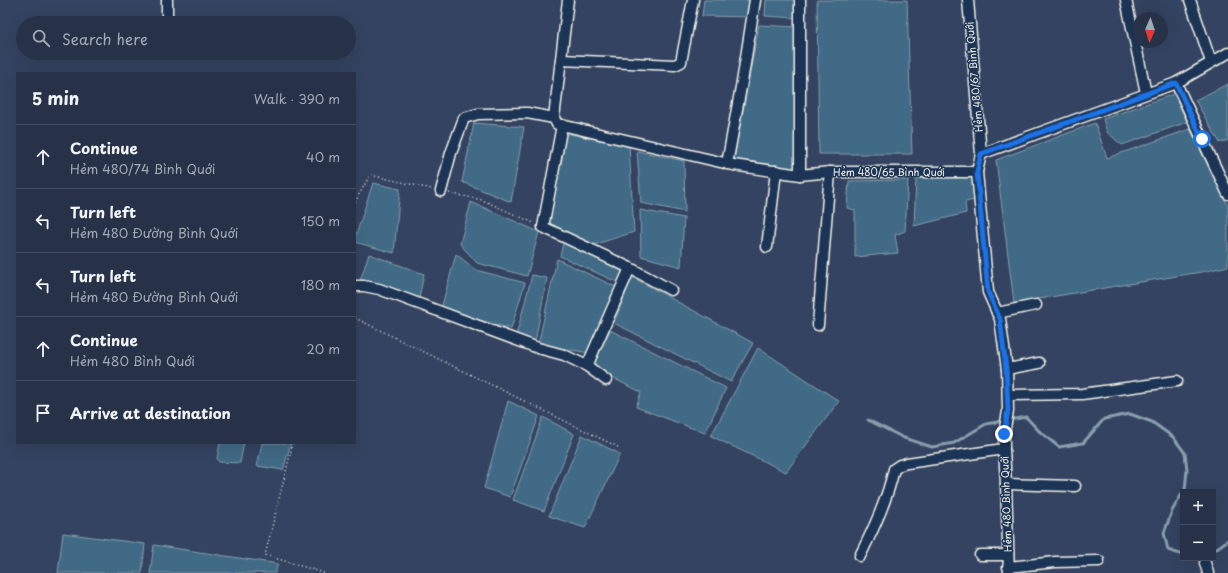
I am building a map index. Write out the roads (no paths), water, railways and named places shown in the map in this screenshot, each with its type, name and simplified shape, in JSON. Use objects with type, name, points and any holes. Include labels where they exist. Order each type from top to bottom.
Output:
[{"type":"street","points":[[167,0],[167,16]]},
{"type":"street","points":[[568,0],[554,118],[557,124],[562,125],[543,227],[630,268],[671,290]]},
{"type":"street","points":[[561,60],[675,65],[681,62],[693,0]]},
{"type":"street","points":[[727,164],[744,76],[755,0]]},
{"type":"street","points":[[800,0],[800,175]]},
{"type":"street","name":"Hẻm 480/67 Bình Quới","points":[[968,0],[981,154],[977,172],[988,292],[997,313]]},
{"type":"street","points":[[1126,0],[1146,93]]},
{"type":"street","points":[[1190,0],[1211,62]]},
{"type":"street","points":[[981,154],[1176,83],[1228,52]]},
{"type":"street","points":[[1176,83],[1228,194]]},
{"type":"street","points":[[441,191],[451,153],[464,118],[478,114],[527,113],[554,118]]},
{"type":"street","name":"Hẻm 480/65 Bình Quới","points":[[562,125],[727,164],[800,175],[830,172],[977,172]]},
{"type":"street","points":[[767,247],[776,172]]},
{"type":"street","points":[[818,325],[830,172]]},
{"type":"street","points":[[587,366],[630,268]]},
{"type":"street","points":[[356,286],[379,289],[538,348],[564,355],[587,366],[606,380]]},
{"type":"street","points":[[997,313],[1036,305]]},
{"type":"street","name":"Hẻm 480 Bình Quới","points":[[997,313],[1000,319],[1008,395],[1004,450],[1009,570]]},
{"type":"street","points":[[1006,369],[1039,363]]},
{"type":"street","points":[[1008,395],[1082,394],[1177,381]]},
{"type":"street","points":[[860,556],[880,515],[894,469],[907,463],[1004,450]]},
{"type":"street","points":[[1006,484],[1075,486]]},
{"type":"street","points":[[980,555],[1008,555]]},
{"type":"street","points":[[1009,570],[1055,562],[1099,561]]},
{"type":"water","points":[[704,0],[752,0],[751,17],[702,16]]},
{"type":"water","points":[[766,0],[797,0],[797,18],[765,16]]},
{"type":"water","points":[[817,0],[907,0],[912,154],[819,154]]},
{"type":"water","points":[[759,25],[796,27],[796,169],[734,159]]},
{"type":"water","points":[[1228,84],[1228,140],[1220,143],[1195,100]]},
{"type":"water","points":[[1174,94],[1187,122],[1122,145],[1107,132],[1103,119]]},
{"type":"water","points":[[474,123],[524,127],[511,202],[462,182]]},
{"type":"water","points":[[1095,123],[1107,158],[1190,129],[1228,206],[1228,266],[1207,271],[1014,303],[996,160]]},
{"type":"water","points":[[564,133],[629,146],[634,232],[593,245],[548,224]]},
{"type":"water","points":[[637,151],[684,161],[685,212],[641,203]]},
{"type":"water","points":[[974,177],[975,200],[965,202],[966,213],[914,226],[916,178]]},
{"type":"water","points":[[908,180],[905,231],[895,235],[898,253],[855,257],[855,210],[847,208],[849,181]]},
{"type":"water","points":[[373,183],[400,189],[394,253],[356,242],[356,235]]},
{"type":"water","points":[[471,202],[539,232],[527,276],[477,263],[460,244]]},
{"type":"water","points":[[640,210],[684,218],[681,267],[641,256]]},
{"type":"water","points":[[564,239],[624,268],[625,274],[621,284],[560,256]]},
{"type":"water","points":[[369,254],[424,274],[419,298],[360,281]]},
{"type":"water","points":[[456,254],[476,270],[525,283],[511,329],[441,309]]},
{"type":"water","points":[[557,259],[618,288],[590,353],[538,345]]},
{"type":"water","points":[[532,275],[547,278],[535,342],[516,336]]},
{"type":"water","points":[[632,277],[753,343],[731,382],[614,323]]},
{"type":"water","points":[[610,330],[726,388],[705,433],[636,407],[641,392],[592,368]]},
{"type":"water","points":[[758,348],[839,401],[786,472],[711,436]]},
{"type":"water","points":[[508,401],[539,416],[510,497],[484,488]]},
{"type":"water","points":[[543,417],[574,434],[544,511],[513,500]]},
{"type":"water","points":[[582,435],[620,454],[585,528],[549,516]]},
{"type":"water","points":[[220,444],[244,444],[240,463],[219,462],[217,459]]},
{"type":"water","points":[[262,444],[291,444],[283,470],[257,466]]},
{"type":"water","points":[[63,533],[145,544],[142,573],[58,573]]},
{"type":"water","points":[[154,545],[278,564],[275,573],[150,573]]},
{"type":"waterway","points":[[868,420],[904,438],[932,447],[954,443],[986,424],[1026,417],[1039,431],[1059,447],[1083,443],[1104,419],[1130,414],[1152,422],[1173,437],[1185,453],[1187,470],[1185,489]]},
{"type":"waterway","points":[[1180,497],[1172,511],[1164,533],[1168,550],[1180,554]]},
{"type":"waterway","points":[[1216,549],[1228,540]]}]
